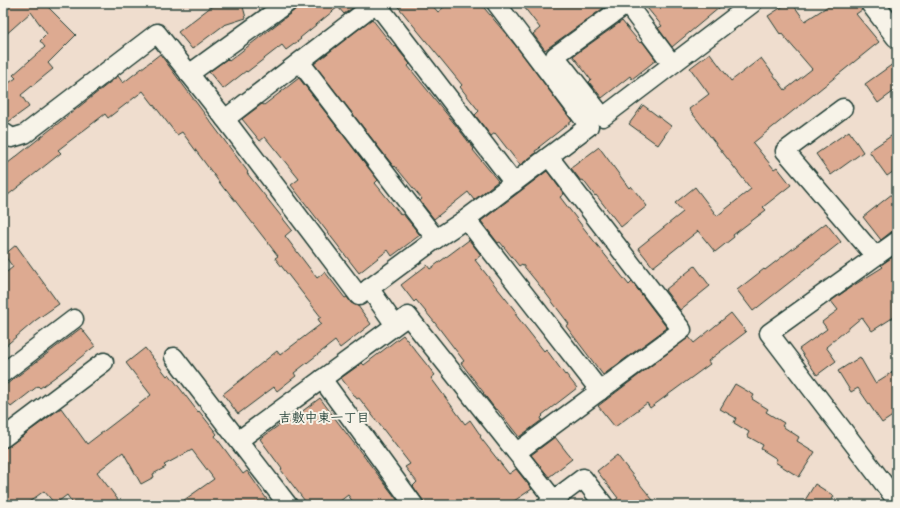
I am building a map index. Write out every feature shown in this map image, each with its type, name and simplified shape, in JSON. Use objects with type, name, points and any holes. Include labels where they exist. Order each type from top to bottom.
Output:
[{"type":"street","points":[[189,74],[287,3]]},
{"type":"street","points":[[225,119],[376,3],[514,183]]},
{"type":"street","points":[[3,132],[12,138],[25,134],[157,33],[225,119],[359,296],[436,239],[466,220],[590,126],[496,3]]},
{"type":"street","points":[[872,3],[897,36]]},
{"type":"street","points":[[672,64],[627,4],[555,56],[603,117],[672,64],[749,4]]},
{"type":"street","points":[[300,62],[436,239]]},
{"type":"street","points":[[843,108],[785,151],[874,256]]},
{"type":"street","points":[[517,452],[682,330],[549,157]]},
{"type":"street","points":[[466,220],[600,391]]},
{"type":"street","points":[[897,241],[769,332],[897,501]]},
{"type":"street","points":[[369,288],[395,325]]},
{"type":"street","points":[[239,440],[408,316],[517,452],[551,502],[583,478],[604,505]]},
{"type":"street","points":[[3,373],[74,319]]},
{"type":"street","points":[[174,357],[288,505]]},
{"type":"street","points":[[3,438],[104,362]]},
{"type":"street","points":[[322,379],[414,505]]},
{"type":"building","points":[[3,3],[44,3],[76,35],[48,63],[53,69],[21,95],[29,107],[7,123],[3,122],[3,87],[16,78],[13,75],[45,47],[40,41],[47,34],[31,12],[3,37]]},
{"type":"building","points":[[216,3],[242,3],[246,18],[224,25],[192,49],[178,32]]},
{"type":"building","points":[[304,3],[359,3],[344,14],[338,7],[286,50],[282,45],[223,89],[209,72],[227,59],[229,61]]},
{"type":"building","points":[[395,3],[430,3],[438,12],[449,3],[480,3],[516,46],[572,121],[539,147],[540,148],[535,151],[536,153],[520,165],[495,133],[491,136],[475,115],[479,111],[460,87],[462,85]]},
{"type":"building","points":[[521,3],[609,4],[545,50],[533,34],[540,28]]},
{"type":"building","points":[[643,3],[725,3],[672,47],[658,28],[662,26]]},
{"type":"building","points":[[788,3],[792,3],[805,21],[833,3],[860,3],[862,10],[856,14],[879,42],[753,143],[774,169],[777,167],[791,185],[763,207],[766,210],[733,235],[734,237],[715,252],[698,231],[653,267],[638,248],[683,212],[675,203],[695,187],[717,216],[751,189],[689,109],[709,94],[690,68],[710,53],[731,81],[761,58],[785,90],[812,69],[781,33],[780,34],[768,16]]},
{"type":"building","points":[[372,19],[394,47],[396,46],[410,64],[408,66],[498,181],[474,200],[468,192],[434,219],[420,201],[422,199],[395,166],[394,167],[314,64]]},
{"type":"building","points":[[622,21],[640,43],[642,41],[656,60],[632,79],[630,76],[602,98],[589,82],[591,80],[573,56]]},
{"type":"building","points":[[160,54],[248,172],[247,173],[292,230],[285,236],[317,278],[325,272],[345,298],[347,297],[351,303],[358,306],[371,324],[340,348],[335,341],[294,373],[296,376],[277,391],[274,387],[238,414],[223,394],[277,351],[280,355],[321,324],[318,319],[321,317],[275,258],[278,256],[226,189],[225,190],[182,132],[177,135],[143,91],[108,118],[105,114],[58,150],[61,153],[3,199],[3,167],[118,76],[123,83]]},
{"type":"building","points":[[897,61],[897,89],[878,103],[865,84]]},
{"type":"building","points":[[299,78],[378,180],[375,183],[401,215],[403,214],[420,235],[392,256],[388,250],[359,273],[291,185],[299,179],[265,137],[260,141],[242,119],[262,104],[264,105]]},
{"type":"building","points":[[643,105],[671,126],[658,145],[629,124]]},
{"type":"building","points":[[849,131],[863,152],[831,175],[816,154]]},
{"type":"building","points":[[897,132],[897,169],[887,176],[869,151]]},
{"type":"building","points":[[599,147],[629,188],[631,186],[647,206],[621,227],[596,195],[595,196],[583,180],[581,181],[571,168]]},
{"type":"building","points":[[547,171],[564,194],[560,197],[629,285],[632,282],[667,328],[603,375],[566,326],[569,324],[544,291],[522,264],[519,266],[500,242],[498,243],[481,221]]},
{"type":"building","points":[[897,190],[897,231],[891,232],[881,240],[863,217]]},
{"type":"building","points":[[826,223],[841,242],[753,311],[737,290]]},
{"type":"building","points":[[469,240],[481,255],[475,260],[517,313],[515,314],[544,351],[546,349],[565,375],[566,374],[577,388],[542,415],[542,420],[519,437],[483,393],[461,363],[464,361],[435,323],[416,300],[414,302],[401,285],[427,265],[430,269]]},
{"type":"building","points":[[16,245],[59,304],[36,320],[3,348],[3,275],[13,267],[4,255]]},
{"type":"building","points":[[897,254],[897,315],[872,331],[862,317],[826,347],[836,361],[817,375],[799,349],[827,329],[822,322],[838,310],[831,301],[883,267],[881,265]]},
{"type":"building","points":[[695,266],[710,286],[680,310],[665,290]]},
{"type":"building","points":[[731,313],[746,332],[708,361],[710,364],[650,408],[647,403],[615,427],[598,406],[689,337],[694,343]]},
{"type":"building","points":[[81,328],[95,346],[40,388],[38,386],[11,407],[3,397],[3,387]]},
{"type":"building","points":[[403,335],[435,375],[431,378],[465,424],[470,420],[481,436],[480,437],[509,474],[516,469],[532,489],[508,505],[424,505],[422,499],[413,486],[417,482],[405,467],[410,464],[359,398],[357,399],[341,378],[362,363],[364,365]]},
{"type":"building","points":[[145,348],[167,376],[169,374],[198,412],[199,411],[217,434],[215,436],[243,474],[247,471],[271,505],[177,505],[214,479],[192,450],[164,465],[166,467],[153,474],[154,477],[141,484],[123,452],[97,472],[122,505],[74,505],[67,495],[55,504],[44,491],[25,505],[3,505],[3,448],[9,446],[61,408],[87,444],[151,395],[126,363]]},
{"type":"building","points":[[860,357],[875,383],[897,369],[897,413],[882,423],[858,388],[851,392],[838,371]]},
{"type":"building","points":[[735,384],[754,395],[752,399],[768,409],[766,412],[784,423],[782,426],[799,437],[797,441],[815,452],[799,477],[775,462],[777,459],[761,449],[763,445],[747,436],[749,432],[734,423],[736,418],[720,409]]},
{"type":"building","points":[[320,398],[401,505],[355,505],[348,495],[335,505],[308,505],[281,470],[282,469],[260,439],[282,423],[284,425]]},
{"type":"building","points":[[555,437],[572,459],[549,477],[531,455]]},
{"type":"building","points":[[617,455],[657,505],[614,505],[614,501],[618,498],[597,471]]},
{"type":"building","points":[[815,484],[834,496],[829,505],[802,505]]},
{"type":"district","name":"吉敷中東一丁目","points":[[324,417]]}]
